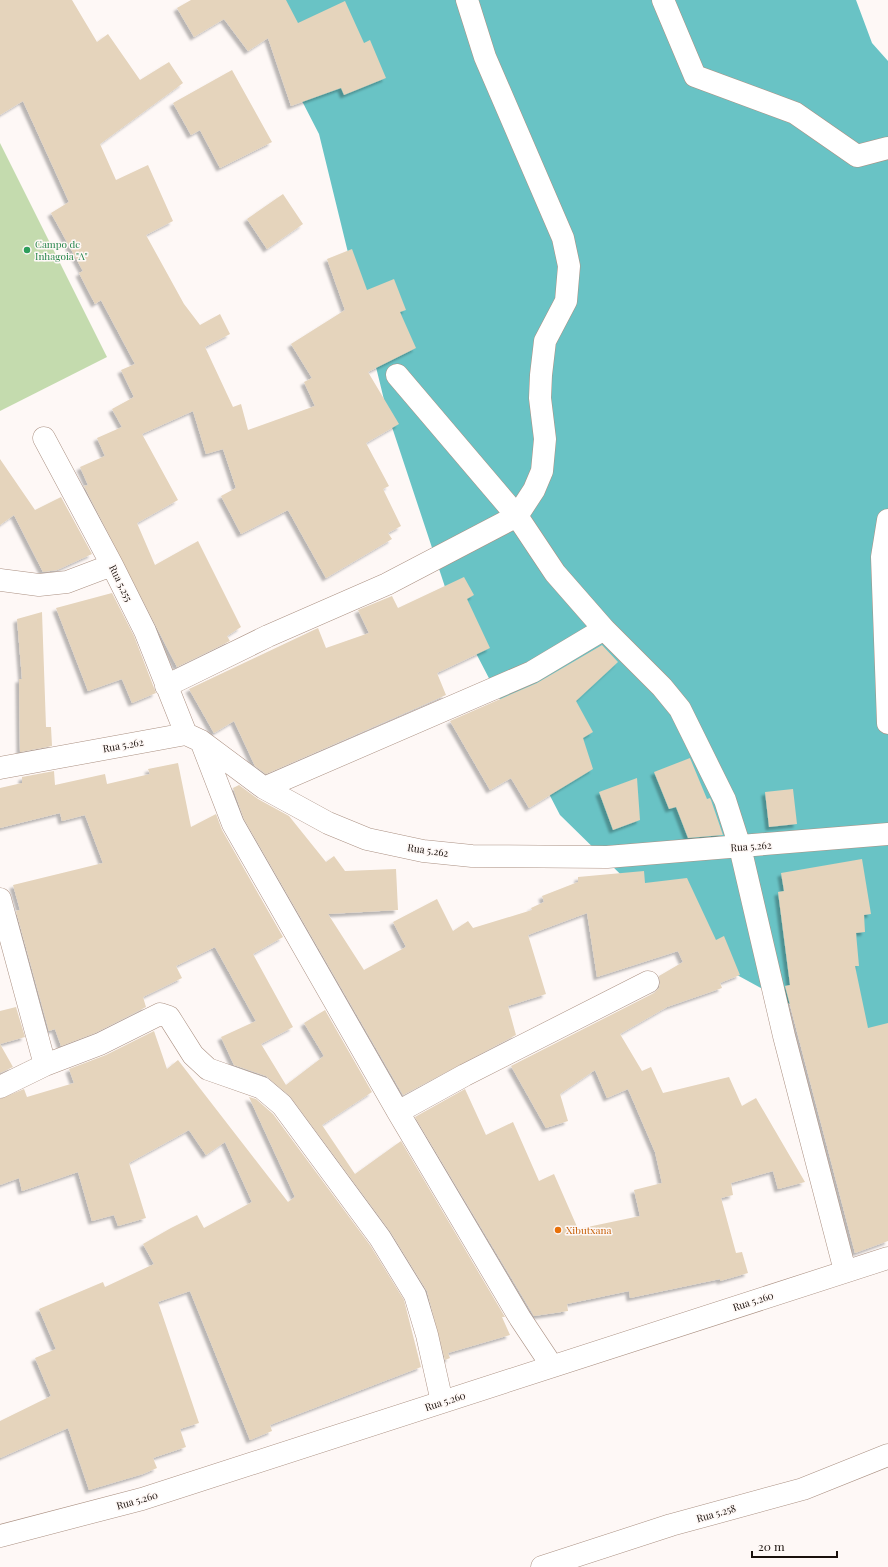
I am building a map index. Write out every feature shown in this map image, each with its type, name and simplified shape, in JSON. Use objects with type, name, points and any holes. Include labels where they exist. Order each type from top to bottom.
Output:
[{"type":"street","points":[[166,686],[268,636],[387,584],[517,516],[534,490],[542,471],[545,438],[540,398],[540,375],[545,341],[566,301],[569,266],[563,238],[485,58],[467,0]]},
{"type":"street","points":[[664,0],[696,76],[795,113],[856,156],[888,148]]},
{"type":"street","points":[[397,375],[517,516],[555,573],[604,629],[662,687],[680,709],[725,800],[740,847],[784,1036],[845,1270]]},
{"type":"street","name":"Rua 5.255","points":[[44,438],[112,565],[145,631],[166,686],[194,737],[233,824],[398,1112],[520,1318],[552,1366]]},
{"type":"street","points":[[888,520],[882,557],[888,723]]},
{"type":"street","points":[[0,580],[39,585],[67,582],[112,565]]},
{"type":"street","points":[[264,788],[532,672],[604,629]]},
{"type":"street","name":"Rua 5.262","points":[[0,768],[194,737],[264,788],[335,826],[367,839],[422,852],[472,856],[607,857],[888,834]]},
{"type":"street","points":[[0,899],[44,1065]]},
{"type":"street","points":[[398,1112],[464,1075],[648,982]]},
{"type":"street","points":[[0,1087],[44,1065],[100,1044],[152,1018],[164,1014],[169,1017],[194,1055],[208,1069],[250,1083],[274,1096],[295,1121],[380,1238],[415,1295],[427,1335],[442,1402]]},
{"type":"street","name":"Rua 5.260","points":[[0,1536],[142,1499],[845,1270],[888,1258]]},
{"type":"street","name":"Rua 5.258","points":[[542,1567],[671,1525],[803,1489],[888,1455]]},
{"type":"green space","name":"Campo de Inhagoia \"A\"","points":[[0,143],[107,357],[0,411]]},
{"type":"water","points":[[250,0],[856,0],[872,43],[888,61],[888,1043],[839,1031],[706,958],[560,815],[451,605],[387,412],[319,134]]},
{"type":"building","points":[[0,0],[72,0],[97,42],[108,34],[140,80],[169,62],[183,83],[100,144],[116,180],[148,165],[173,221],[146,235],[184,304],[200,325],[220,314],[230,334],[205,347],[233,407],[241,404],[248,430],[315,406],[304,382],[312,378],[291,344],[345,310],[327,259],[352,249],[367,290],[394,279],[406,310],[400,312],[416,348],[368,372],[399,424],[366,443],[389,486],[383,489],[401,526],[388,533],[392,539],[326,578],[288,510],[241,534],[221,496],[236,488],[223,449],[206,454],[193,411],[142,434],[178,500],[137,523],[155,565],[198,541],[241,627],[227,636],[230,641],[177,667],[84,486],[88,485],[80,467],[105,456],[97,438],[122,427],[112,409],[134,397],[121,370],[135,364],[101,300],[95,304],[79,273],[83,271],[51,213],[69,202],[23,101],[0,115]]},
{"type":"building","points":[[191,0],[286,0],[298,23],[345,1],[364,43],[370,40],[386,78],[344,95],[341,88],[291,106],[268,38],[248,51],[224,19],[194,37],[177,8]]},
{"type":"building","points":[[232,70],[272,142],[220,168],[200,130],[191,135],[173,103]]},
{"type":"building","points":[[283,194],[303,224],[267,249],[247,219]]},
{"type":"building","points":[[0,459],[35,510],[61,497],[92,554],[57,570],[43,572],[14,515],[0,525]]},
{"type":"building","points":[[464,577],[474,595],[467,599],[490,648],[437,673],[446,695],[266,774],[255,766],[234,721],[214,733],[189,689],[318,628],[326,648],[369,633],[358,610],[392,596],[398,608]]},
{"type":"building","points":[[112,593],[134,636],[156,693],[132,703],[122,679],[88,691],[56,608]]},
{"type":"building","points":[[42,612],[46,727],[51,727],[52,746],[20,752],[19,679],[22,679],[17,619]]},
{"type":"building","points":[[602,645],[618,662],[576,701],[593,732],[583,738],[593,769],[529,808],[511,778],[490,790],[450,721],[537,683]]},
{"type":"building","points":[[690,758],[707,799],[710,798],[711,800],[723,835],[688,838],[676,807],[669,809],[654,772]]},
{"type":"building","points":[[178,763],[191,827],[216,814],[222,830],[283,937],[253,954],[293,1027],[261,1044],[286,1085],[324,1056],[304,1023],[325,1010],[372,1092],[322,1125],[355,1174],[401,1141],[505,1317],[502,1317],[510,1335],[448,1353],[450,1358],[445,1360],[427,1291],[390,1231],[290,1096],[266,1076],[234,1065],[221,1037],[256,1021],[215,947],[176,966],[182,978],[143,997],[146,1007],[95,1033],[61,1046],[55,1029],[49,1031],[16,911],[20,910],[13,885],[103,863],[85,815],[62,821],[60,813],[0,828],[0,788],[22,783],[22,777],[54,771],[55,785],[105,774],[107,784],[150,774],[148,769]]},
{"type":"building","points":[[637,778],[640,820],[613,830],[599,792]]},
{"type":"building","points":[[239,785],[258,799],[289,816],[326,862],[334,856],[345,871],[396,869],[398,910],[328,914],[364,970],[406,947],[393,922],[437,899],[453,931],[468,921],[473,928],[532,910],[531,908],[544,902],[542,896],[578,882],[578,877],[644,871],[645,883],[687,878],[716,940],[724,936],[740,975],[720,983],[722,988],[667,1007],[620,1034],[642,1071],[651,1067],[663,1093],[729,1077],[742,1106],[756,1098],[805,1182],[778,1189],[773,1171],[731,1183],[733,1195],[721,1198],[736,1253],[742,1252],[748,1273],[720,1281],[720,1279],[630,1298],[629,1291],[567,1304],[568,1311],[534,1316],[415,1117],[465,1089],[486,1135],[513,1122],[539,1181],[554,1174],[578,1229],[640,1216],[634,1190],[662,1183],[655,1152],[628,1089],[607,1098],[595,1070],[560,1094],[568,1121],[546,1128],[511,1066],[654,993],[659,988],[659,976],[683,962],[678,951],[597,977],[587,913],[528,935],[546,994],[508,1006],[516,1035],[403,1095],[244,819],[233,788]]},
{"type":"building","points":[[793,789],[797,824],[769,827],[765,792]]},
{"type":"building","points":[[862,859],[871,914],[864,915],[865,932],[856,933],[859,966],[855,966],[868,1028],[888,1023],[888,1241],[855,1253],[785,986],[790,985],[778,892],[784,891],[781,873]]},
{"type":"building","points":[[16,1007],[25,1037],[0,1044],[0,1011]]},
{"type":"building","points":[[154,1031],[167,1069],[178,1060],[288,1202],[295,1197],[249,1097],[256,1099],[273,1114],[370,1245],[404,1300],[421,1367],[270,1425],[272,1431],[250,1440],[190,1291],[158,1302],[199,1423],[180,1429],[186,1447],[153,1458],[157,1468],[143,1474],[89,1490],[68,1428],[0,1458],[0,1421],[51,1396],[35,1358],[56,1349],[39,1309],[103,1282],[105,1287],[154,1264],[143,1244],[171,1228],[197,1215],[204,1228],[252,1202],[225,1142],[206,1155],[189,1130],[129,1163],[146,1218],[118,1226],[114,1215],[92,1221],[78,1172],[22,1191],[19,1178],[0,1185],[0,1099],[24,1089],[27,1097],[74,1083],[69,1069],[106,1055]]},
{"type":"building","points":[[0,1044],[13,1067],[0,1073]]},
{"type":"place","name":"Campo de Inhagoia \"A\"","points":[[27,250]]},
{"type":"place","name":"Xibutxana","points":[[558,1230]]}]
